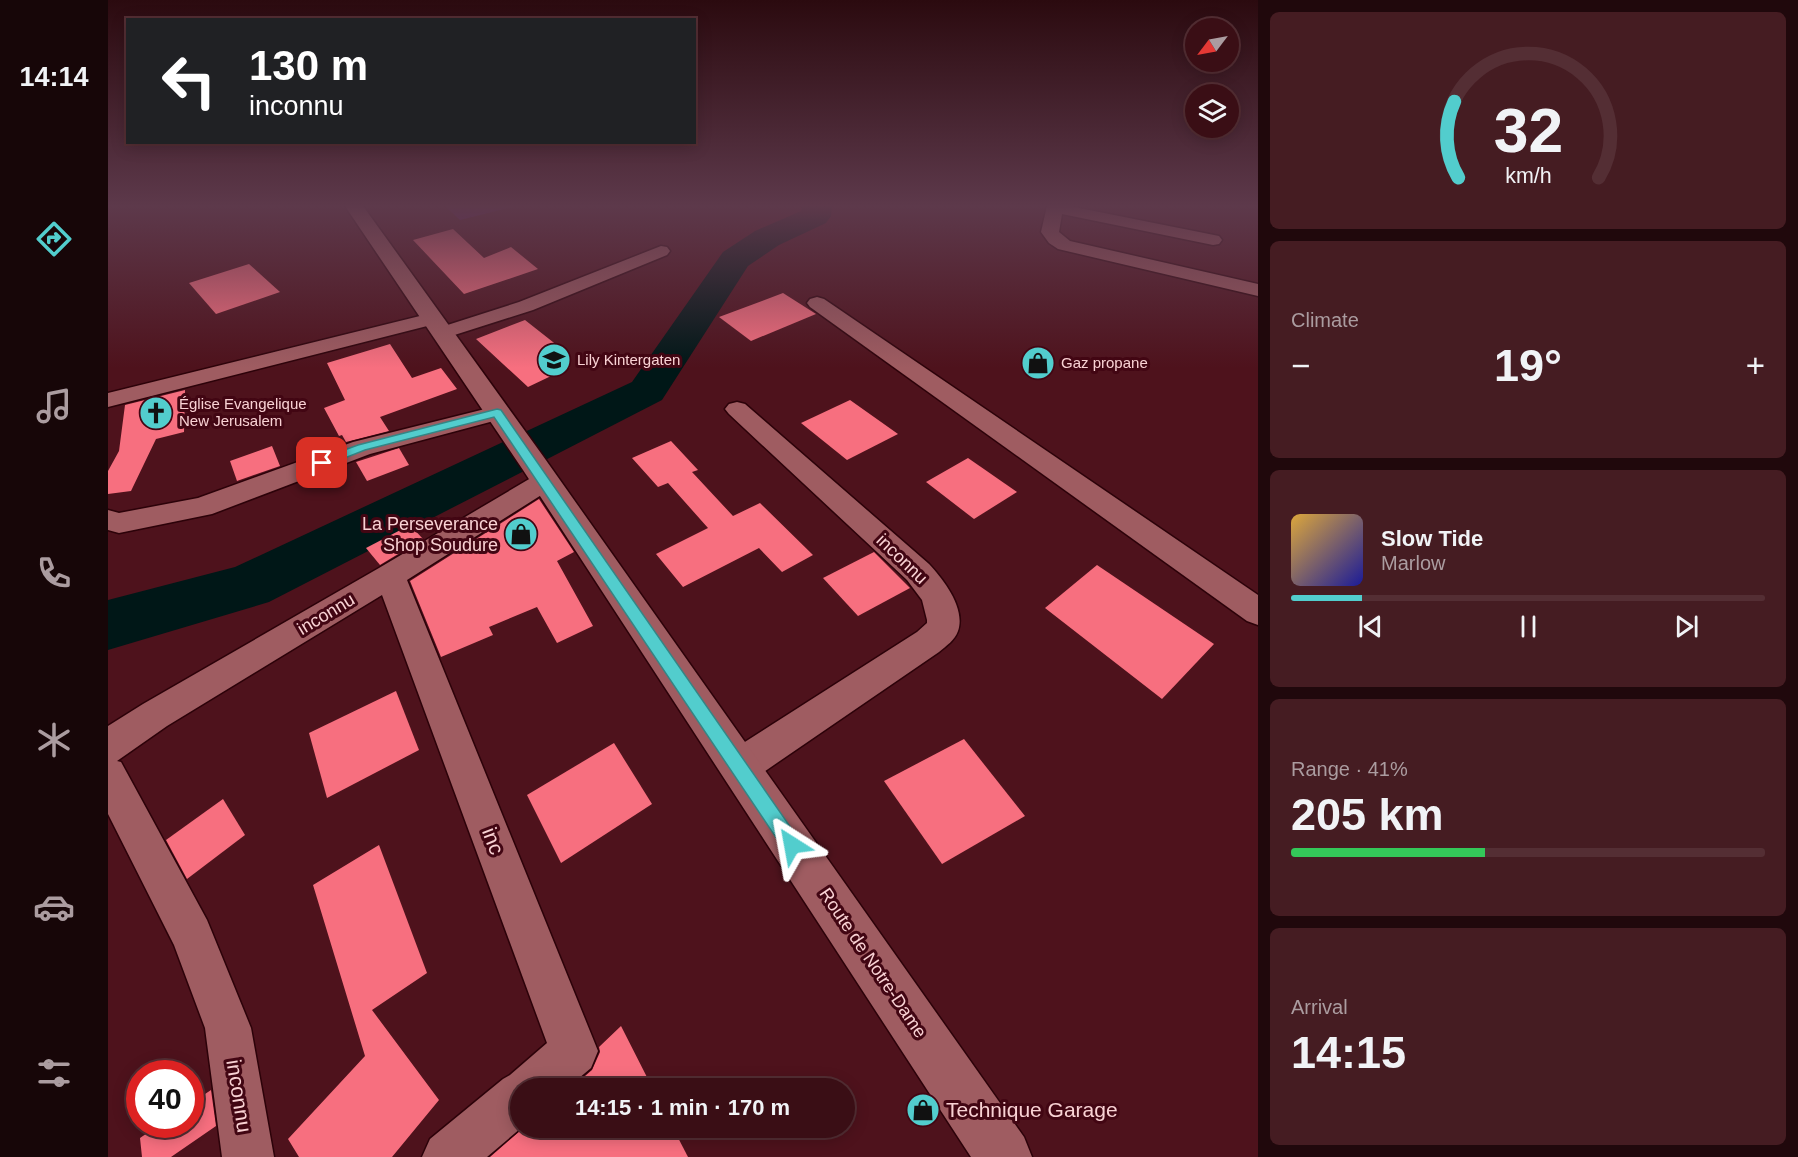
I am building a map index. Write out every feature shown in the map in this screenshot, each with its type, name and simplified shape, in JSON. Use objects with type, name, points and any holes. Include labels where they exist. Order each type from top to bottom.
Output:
[{"type":"street","name":"Route de Notre-Dame","points":[[391,260],[539,472],[1004,1157]]},
{"type":"street","points":[[108,400],[526,306],[637,260]]},
{"type":"street","points":[[1129,260],[1258,290]]},
{"type":"street","points":[[817,303],[1258,612]]},
{"type":"street","name":"inconnu","points":[[738,409],[918,572],[937,594],[943,614],[943,629],[928,642],[739,766]]},
{"type":"street","points":[[108,520],[119,523],[202,507],[362,448],[502,420]]},
{"type":"street","name":"inconnu","points":[[108,747],[155,715],[390,576],[539,472]]},
{"type":"street","name":"inc","points":[[390,576],[574,1051],[542,1078]]},
{"type":"street","name":"inconnu","points":[[108,775],[192,935],[228,1028],[248,1157]]},
{"type":"street","points":[[448,1157],[510,1104]]},
{"type":"building","points":[[432,260],[527,260],[538,269],[464,294]]},
{"type":"building","points":[[249,264],[280,292],[216,314],[189,283]]},
{"type":"building","points":[[783,293],[816,314],[751,341],[719,317]]},
{"type":"building","points":[[525,320],[558,346],[548,350],[570,367],[528,387],[476,339]]},
{"type":"building","points":[[390,344],[412,378],[441,368],[457,389],[380,417],[389,431],[346,442],[342,435],[339,436],[324,408],[345,400],[327,363]]},
{"type":"building","points":[[185,390],[184,432],[156,439],[131,491],[108,494],[108,471],[119,451],[125,405]]},
{"type":"building","points":[[850,400],[898,434],[847,460],[801,423]]},
{"type":"building","points":[[671,441],[698,470],[692,472],[733,516],[760,503],[813,555],[782,572],[759,548],[683,587],[656,554],[708,528],[668,483],[658,487],[632,458]]},
{"type":"building","points":[[272,446],[280,466],[237,481],[230,461]]},
{"type":"building","points":[[399,448],[409,465],[367,481],[356,462]]},
{"type":"building","points":[[968,458],[1017,492],[974,519],[926,482]]},
{"type":"building","points":[[539,499],[574,552],[557,561],[593,626],[557,643],[537,607],[489,627],[493,635],[441,657],[410,581]]},
{"type":"building","points":[[410,525],[423,539],[380,565],[366,548]]},
{"type":"building","points":[[874,552],[910,588],[858,616],[823,578]]},
{"type":"building","points":[[1097,565],[1214,644],[1162,699],[1045,608]]},
{"type":"building","points":[[396,691],[419,750],[327,798],[309,733]]},
{"type":"building","points":[[964,739],[1025,816],[942,864],[884,781]]},
{"type":"building","points":[[614,743],[652,804],[561,863],[527,795]]},
{"type":"building","points":[[223,799],[245,835],[187,879],[166,840]]},
{"type":"building","points":[[379,845],[427,973],[372,1010],[439,1100],[392,1157],[299,1157],[288,1139],[365,1056],[313,885]]},
{"type":"building","points":[[621,1026],[647,1078],[583,1078],[592,1070],[600,1052],[599,1047]]},
{"type":"building","points":[[211,1090],[216,1126],[204,1134],[204,1095]]},
{"type":"building","points":[[140,1138],[199,1138],[171,1157],[142,1157]]},
{"type":"building","points":[[512,1138],[678,1138],[688,1157],[490,1157]]},
{"type":"waterway","points":[[108,625],[249,586],[647,391],[734,260]]},
{"type":"place","name":"Lily Kintergaten","points":[[554,360]]},
{"type":"place","name":"Gaz propane","points":[[1038,363]]},
{"type":"place","name":"Église Evangelique New Jerusalem","points":[[156,413]]},
{"type":"place","name":"La Perseverance Shop Soudure","points":[[521,534]]},
{"type":"place","name":"Technique Garage","points":[[923,1110]]},
{"type":"route","points":[[322,463],[362,448],[497,413],[792,845]]}]
